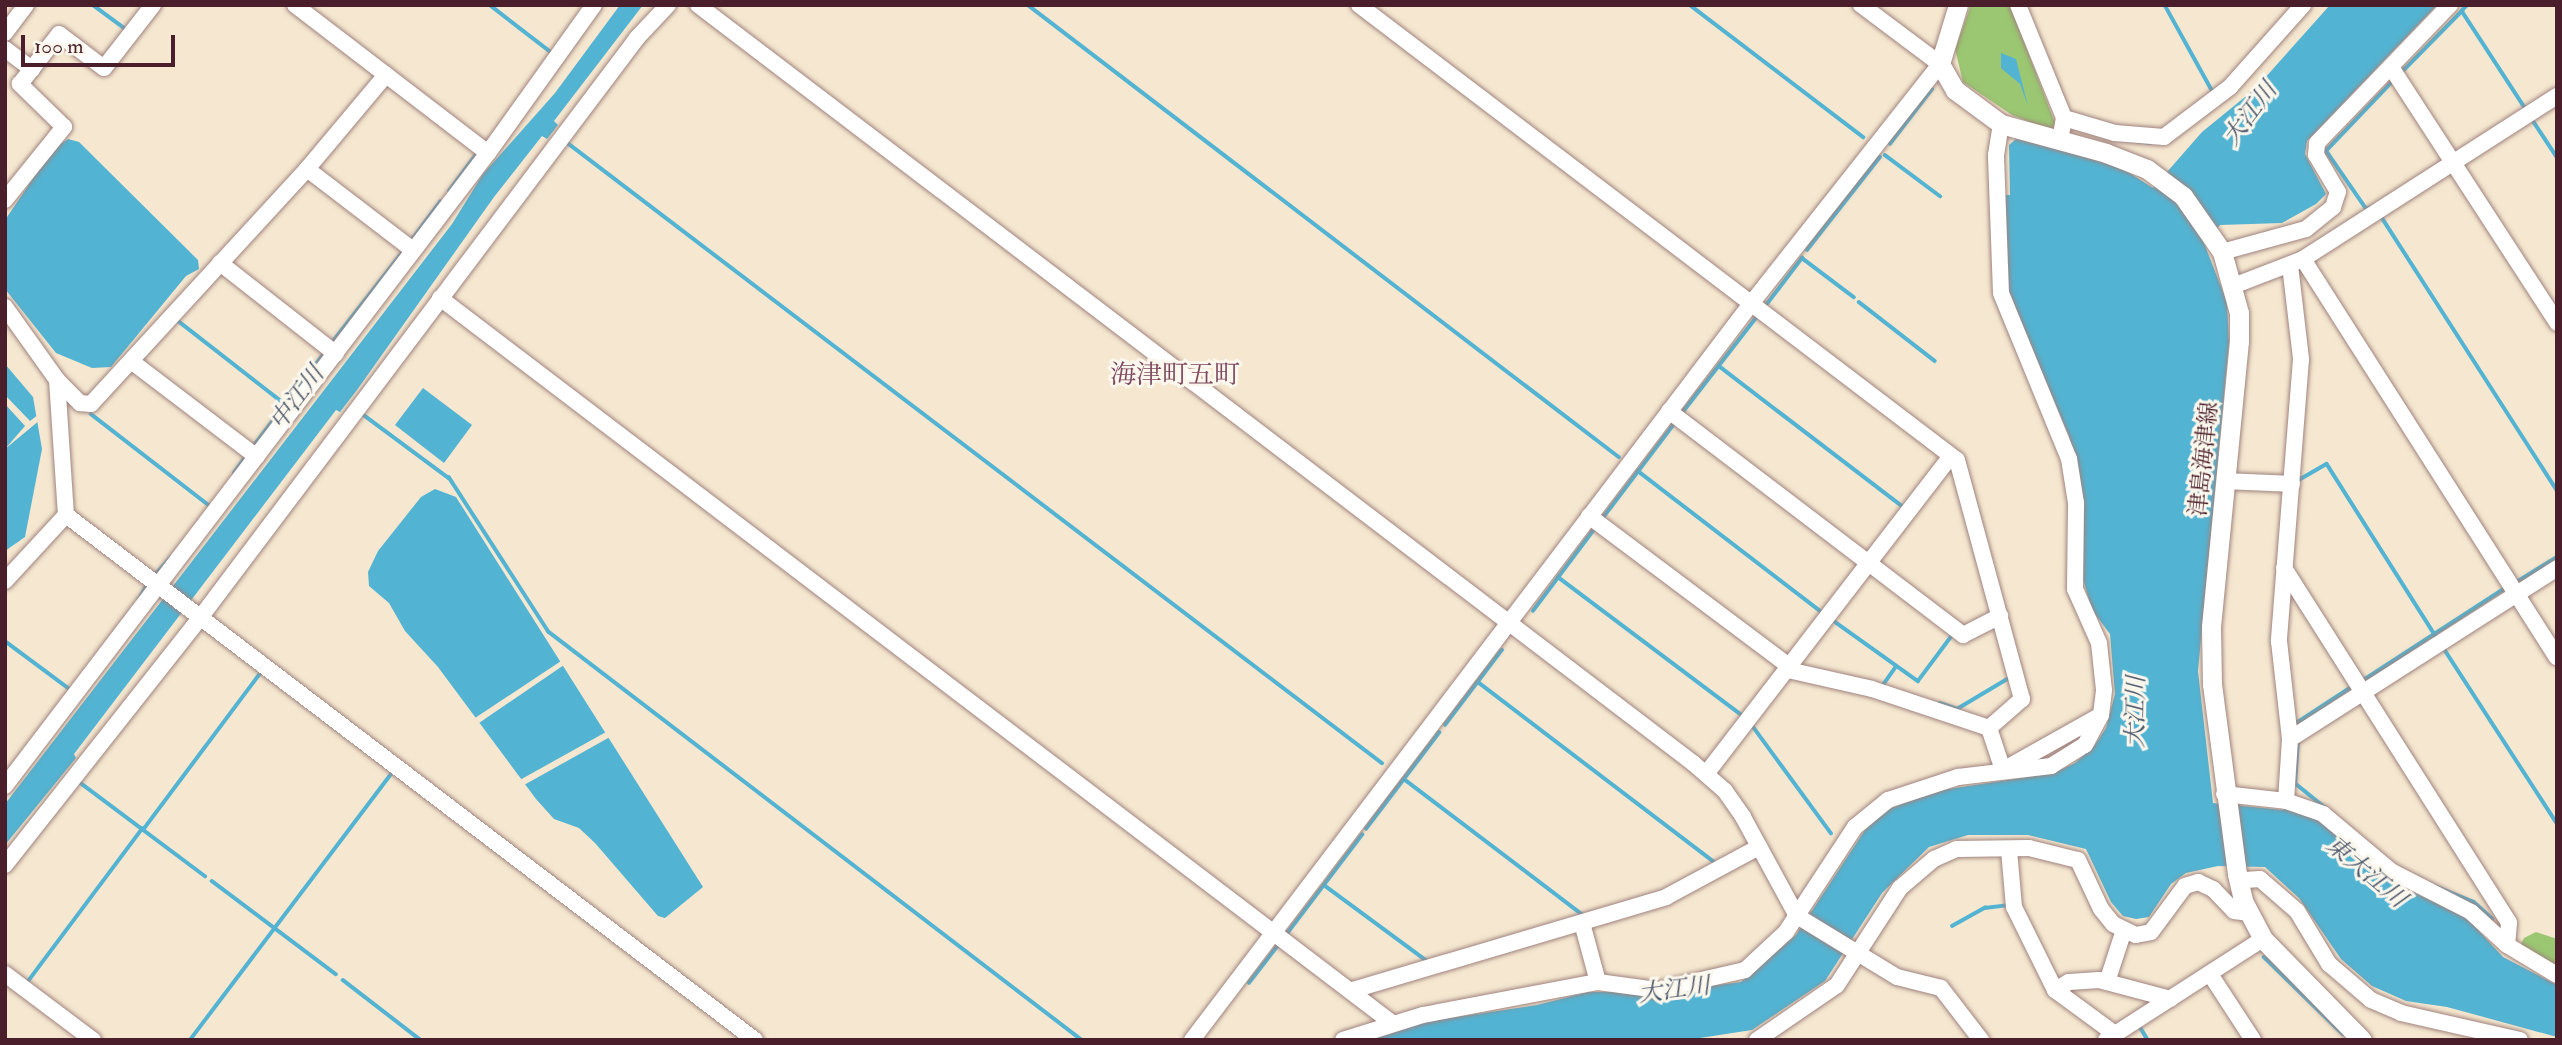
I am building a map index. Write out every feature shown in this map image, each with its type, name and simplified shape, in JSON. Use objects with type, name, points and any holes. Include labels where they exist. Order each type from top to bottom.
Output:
[{"type":"main road","points":[[1940,64],[1958,5]]},
{"type":"main road","name":"津島海津線","points":[[1940,64],[1955,90],[2001,124],[2136,164],[2183,196],[2220,247],[2233,286],[2239,341],[2211,627],[2211,684],[2225,797],[2248,913],[2263,939],[2362,1040]]},
{"type":"street","points":[[5,33],[26,5]]},
{"type":"street","points":[[5,200],[64,127],[20,84],[59,34],[104,68],[153,5]]},
{"type":"street","points":[[295,5],[488,153]]},
{"type":"street","points":[[6,783],[488,153],[594,5]]},
{"type":"street","points":[[5,864],[637,38],[668,5]]},
{"type":"street","points":[[698,5],[1706,774],[1725,792],[1799,918],[1897,977],[1941,988],[1981,1040]]},
{"type":"street","points":[[1359,5],[1957,460],[2022,699],[1989,728]]},
{"type":"street","points":[[1192,1040],[1750,305],[1940,64],[1861,5]]},
{"type":"street","points":[[2018,5],[2064,118],[2060,141]]},
{"type":"street","points":[[2064,118],[2115,132],[2164,137],[2230,87],[2303,5]]},
{"type":"street","points":[[2220,247],[2306,229],[2333,207],[2338,192],[2316,155],[2317,143],[2450,5]]},
{"type":"street","points":[[5,49],[32,69]]},
{"type":"street","points":[[2391,67],[2557,323]]},
{"type":"street","points":[[5,307],[57,380],[80,403],[90,404],[307,169],[386,75]]},
{"type":"street","points":[[2233,286],[2296,262],[2557,96]]},
{"type":"street","points":[[1343,1040],[1392,1023],[1598,982],[1658,990],[1745,970],[1799,918],[1855,827],[1888,800],[1958,776],[2003,770],[2031,770],[2070,758],[2085,745],[2101,715],[2099,643],[2075,589],[2076,503],[2069,459],[2000,293],[1996,155],[2001,124]]},
{"type":"street","points":[[307,169],[413,250]]},
{"type":"street","points":[[2286,801],[2290,739],[2279,641],[2301,359],[2296,262]]},
{"type":"street","points":[[2296,262],[2557,657]]},
{"type":"street","points":[[220,263],[336,354]]},
{"type":"street","points":[[440,298],[1273,932],[1353,990],[1392,1023]]},
{"type":"street","points":[[131,361],[257,457]]},
{"type":"street","points":[[5,581],[66,515],[57,380]]},
{"type":"street","points":[[1669,411],[1963,635],[2000,616]]},
{"type":"street","points":[[1706,774],[1951,456]]},
{"type":"street","points":[[2226,481],[2292,484]]},
{"type":"street","points":[[66,515],[755,1040]]},
{"type":"street","points":[[1589,516],[1789,668],[1872,689],[1989,728]]},
{"type":"street","points":[[2284,568],[2509,923],[2507,945]]},
{"type":"street","points":[[2290,739],[2557,568]]},
{"type":"street","points":[[1989,728],[2003,770]]},
{"type":"street","points":[[2225,797],[2286,801],[2323,814],[2391,871],[2471,912],[2507,945],[2557,975]]},
{"type":"street","points":[[1353,990],[1666,897],[1759,847]]},
{"type":"street","points":[[1763,1038],[1837,985],[1854,951],[1900,888],[1934,859],[1956,849],[2029,848],[2078,860],[2101,909],[2124,930],[2136,935],[2151,932],[2185,886],[2197,882],[2213,889],[2234,911],[2248,913]]},
{"type":"street","points":[[2009,850],[2014,907],[2055,990],[2110,1037],[2263,939]]},
{"type":"street","points":[[2241,877],[2260,879],[2297,911],[2329,964],[2371,1000],[2401,1013],[2520,1040]]},
{"type":"street","points":[[1582,923],[1598,982]]},
{"type":"street","points":[[2107,982],[2124,930]]},
{"type":"street","points":[[5,974],[93,1040]]},
{"type":"street","points":[[2210,974],[2253,1040]]},
{"type":"street","points":[[2055,990],[2068,982],[2107,982],[2171,999]]},
{"type":"green space","points":[[1971,5],[2010,5],[2055,123],[2051,130],[2012,115],[1963,82],[1955,49]]},
{"type":"green space","points":[[2536,932],[2557,939],[2557,968],[2518,950],[2524,938]]},
{"type":"water","points":[[620,5],[643,5],[554,121],[558,125],[547,139],[542,136],[494,197],[357,390],[340,412],[336,410],[74,754],[76,758],[5,845],[5,804],[452,224],[483,174],[555,93]]},
{"type":"water","points":[[2330,5],[2437,5],[2307,141],[2305,154],[2326,194],[2316,204],[2282,223],[2220,225],[2204,243],[2227,302],[2229,343],[2198,671],[2213,803],[2283,810],[2286,804],[2315,817],[2394,883],[2467,918],[2503,957],[2557,985],[2557,1037],[2447,1007],[2406,1001],[2372,986],[2341,959],[2299,898],[2265,867],[2218,866],[2186,873],[2171,884],[2149,917],[2136,919],[2123,916],[2111,902],[2086,849],[2028,835],[1968,835],[1929,847],[1882,893],[1825,981],[1752,1030],[1687,1040],[1368,1040],[1422,1022],[1537,1005],[1588,992],[1629,992],[1656,1000],[1695,988],[1741,982],[1796,935],[1865,830],[1887,810],[1935,791],[2054,773],[2075,763],[2095,745],[2106,728],[2115,694],[2110,634],[2092,610],[2079,565],[2069,436],[2008,293],[2004,195],[2010,195],[2009,145],[2016,139],[2070,152],[2125,170],[2153,188],[2202,132],[2256,88]]},
{"type":"water","points":[[2001,53],[2016,59],[2028,106],[2020,84],[2001,68]]},
{"type":"water","points":[[68,139],[79,142],[198,260],[199,269],[186,276],[111,367],[92,368],[56,353],[5,289],[5,220],[53,149]]},
{"type":"water","points":[[5,364],[33,397],[42,449],[25,537],[5,551]]},
{"type":"water","points":[[423,388],[472,425],[444,463],[395,425]]},
{"type":"water","points":[[435,489],[456,497],[703,887],[665,918],[658,916],[579,828],[554,819],[536,799],[438,667],[405,631],[389,603],[369,586],[368,572],[378,551],[421,497]]},
{"type":"pier","points":[[5,395],[30,421],[39,414],[40,420],[5,449],[25,426],[5,404]]},
{"type":"pier","points":[[561,661],[564,665],[479,723],[475,718]]},
{"type":"pier","points":[[606,732],[610,737],[524,785],[518,781]]},
{"type":"waterway","points":[[93,5],[127,30]]},
{"type":"waterway","points":[[490,5],[552,53]]},
{"type":"waterway","points":[[1028,5],[1619,457]]},
{"type":"waterway","points":[[1690,5],[1863,137]]},
{"type":"waterway","points":[[2165,5],[2213,92]]},
{"type":"waterway","points":[[2468,5],[2462,11],[2526,109]]},
{"type":"waterway","points":[[2402,72],[2462,11]]},
{"type":"waterway","points":[[2375,207],[2366,209],[2326,151],[2393,81]]},
{"type":"waterway","points":[[1890,144],[1932,89]]},
{"type":"waterway","points":[[2532,119],[2557,157]]},
{"type":"waterway","points":[[2127,140],[2150,143]]},
{"type":"waterway","points":[[565,141],[1382,763]]},
{"type":"waterway","points":[[449,191],[478,152]]},
{"type":"waterway","points":[[1885,155],[1940,196]]},
{"type":"waterway","points":[[1807,250],[1880,157]]},
{"type":"waterway","points":[[411,241],[440,202]]},
{"type":"waterway","points":[[2381,216],[2557,490]]},
{"type":"waterway","points":[[330,345],[405,249]]},
{"type":"waterway","points":[[1767,304],[1802,258],[1854,297]]},
{"type":"waterway","points":[[1859,302],[1935,361]]},
{"type":"waterway","points":[[1682,413],[1756,318]]},
{"type":"waterway","name":"中江川","points":[[177,320],[285,404]]},
{"type":"waterway","name":"中江川","points":[[252,448],[326,351]]},
{"type":"waterway","points":[[1719,366],[1905,508]]},
{"type":"waterway","points":[[361,413],[449,478]]},
{"type":"waterway","points":[[91,414],[210,506]]},
{"type":"waterway","points":[[1602,519],[1675,423]]},
{"type":"waterway","points":[[234,473],[246,456]]},
{"type":"waterway","points":[[2297,481],[2327,464],[2437,638]]},
{"type":"waterway","points":[[1638,471],[1823,613]]},
{"type":"waterway","points":[[449,477],[549,632],[1082,1040]]},
{"type":"waterway","points":[[1533,611],[1595,528]]},
{"type":"waterway","points":[[154,576],[171,557]]},
{"type":"waterway","points":[[2515,583],[2557,557]]},
{"type":"waterway","points":[[1558,577],[1742,715]]},
{"type":"waterway","points":[[138,601],[147,585]]},
{"type":"waterway","points":[[2362,681],[2507,587]]},
{"type":"waterway","points":[[1831,619],[1918,681],[1953,634]]},
{"type":"waterway","points":[[5,641],[71,690]]},
{"type":"waterway","points":[[2443,647],[2557,823]]},
{"type":"waterway","points":[[1445,725],[1502,650]]},
{"type":"waterway","points":[[1883,685],[1895,668]]},
{"type":"waterway","points":[[143,830],[261,672]]},
{"type":"waterway","points":[[1940,703],[1957,709],[2009,678]]},
{"type":"waterway","points":[[1478,682],[1716,863]]},
{"type":"waterway","points":[[2298,727],[2298,722],[2353,686]]},
{"type":"waterway","points":[[1752,725],[1831,833]]},
{"type":"waterway","points":[[1366,829],[1439,733]]},
{"type":"waterway","points":[[2295,784],[2298,740]]},
{"type":"waterway","points":[[190,1040],[392,773]]},
{"type":"waterway","points":[[1404,779],[1583,915]]},
{"type":"waterway","points":[[78,781],[205,876]]},
{"type":"waterway","points":[[2295,783],[2327,809]]},
{"type":"waterway","points":[[26,984],[142,829]]},
{"type":"waterway","points":[[1286,935],[1362,835]]},
{"type":"waterway","points":[[212,881],[336,974]]},
{"type":"waterway","points":[[1324,885],[1427,961]]},
{"type":"waterway","points":[[2435,886],[2474,902],[2493,919]]},
{"type":"waterway","points":[[1952,926],[1985,908],[2008,905]]},
{"type":"waterway","points":[[1249,983],[1279,944]]},
{"type":"waterway","points":[[2264,957],[2343,1034]]},
{"type":"waterway","points":[[343,980],[421,1040]]},
{"type":"waterway","points":[[2139,1025],[2148,1040]]},
{"type":"district","name":"海津町五町","points":[[1175,376]]},
{"type":"water label","name":"大江川","points":[[2250,114]]},
{"type":"water label","name":"大江川","points":[[2136,712]]},
{"type":"water label","name":"東大江川","points":[[2366,872]]},
{"type":"water label","name":"大江川","points":[[1674,990]]}]
